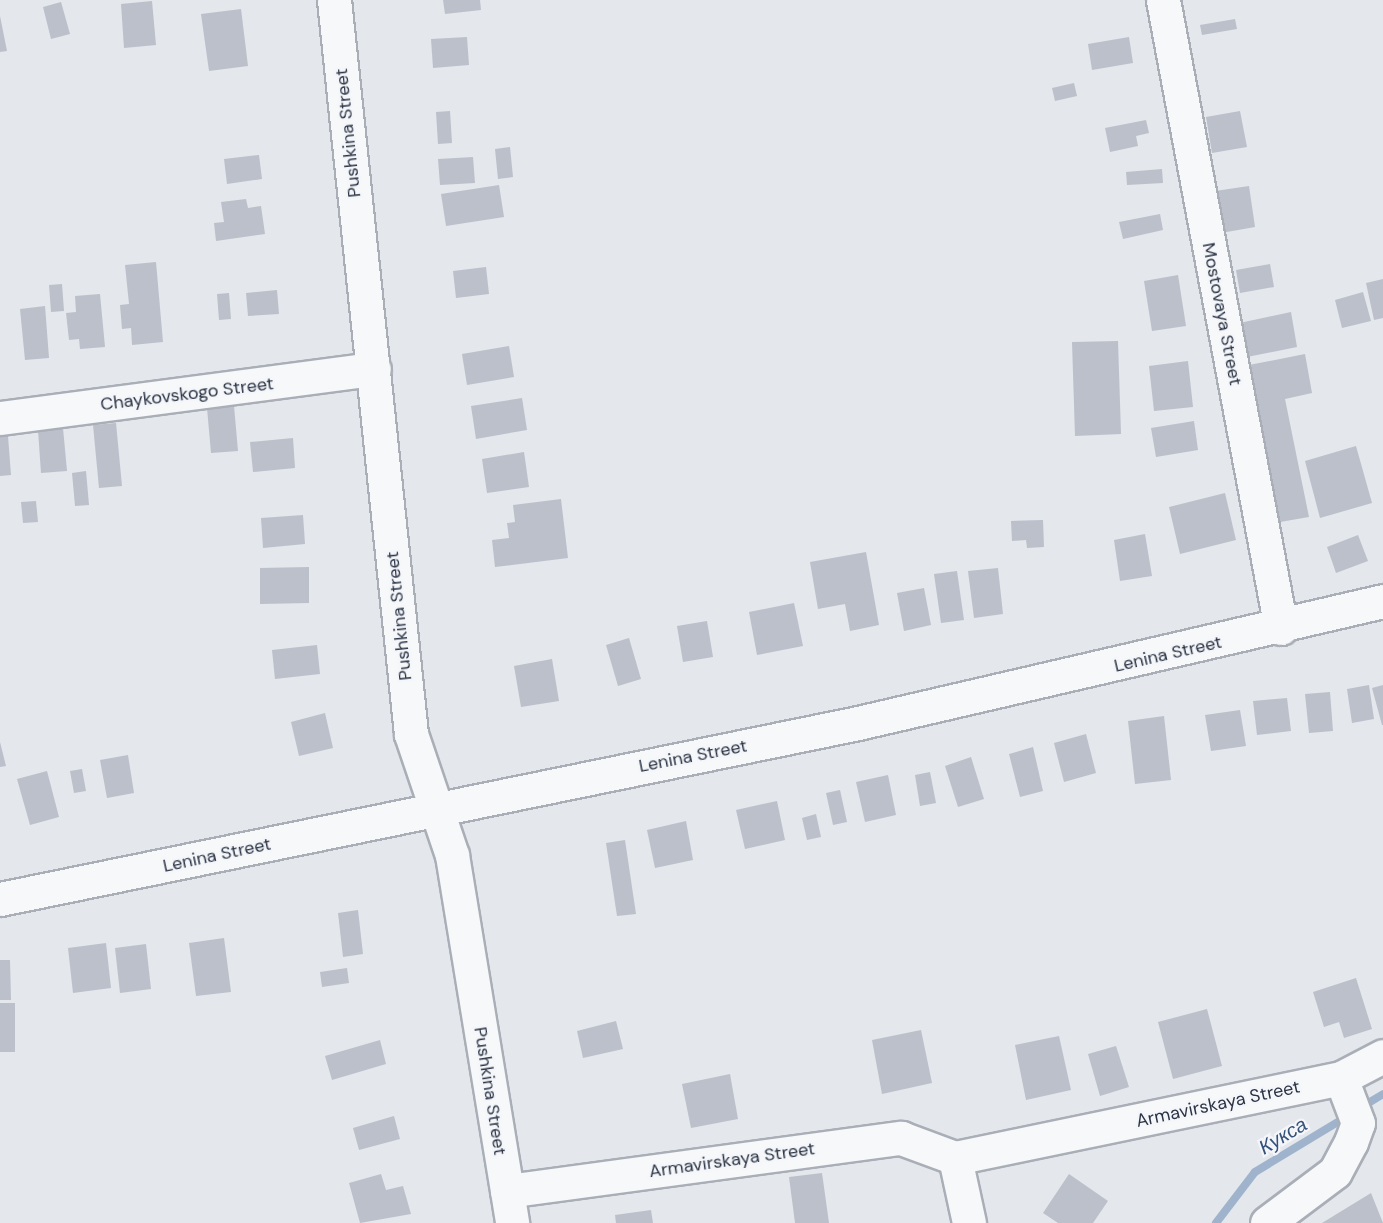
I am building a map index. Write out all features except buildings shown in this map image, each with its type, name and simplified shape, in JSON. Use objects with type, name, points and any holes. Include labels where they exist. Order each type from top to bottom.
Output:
[{"type":"street","name":"Pushkina Street","points":[[334,0],[411,734],[452,855],[512,1223]]},
{"type":"street","name":"Mostovaya Street","points":[[1163,0],[1281,628]]},
{"type":"street","name":"Chaykovskogo Street","points":[[0,418],[374,369]]},
{"type":"street","name":"Lenina Street","points":[[0,899],[436,807],[858,723],[1281,628],[1383,601]]},
{"type":"street","name":"Armavirskaya Street","points":[[507,1191],[901,1138],[955,1158],[1349,1101],[1383,1056]]},
{"type":"street","points":[[1267,1223],[1335,1172],[1349,1101]]},
{"type":"street","points":[[955,1158],[969,1223]]},
{"type":"waterway","name":"Кукса","points":[[1360,1108],[1383,1094]]},
{"type":"waterway","name":"Кукса","points":[[1216,1223],[1255,1172],[1348,1116]]}]
